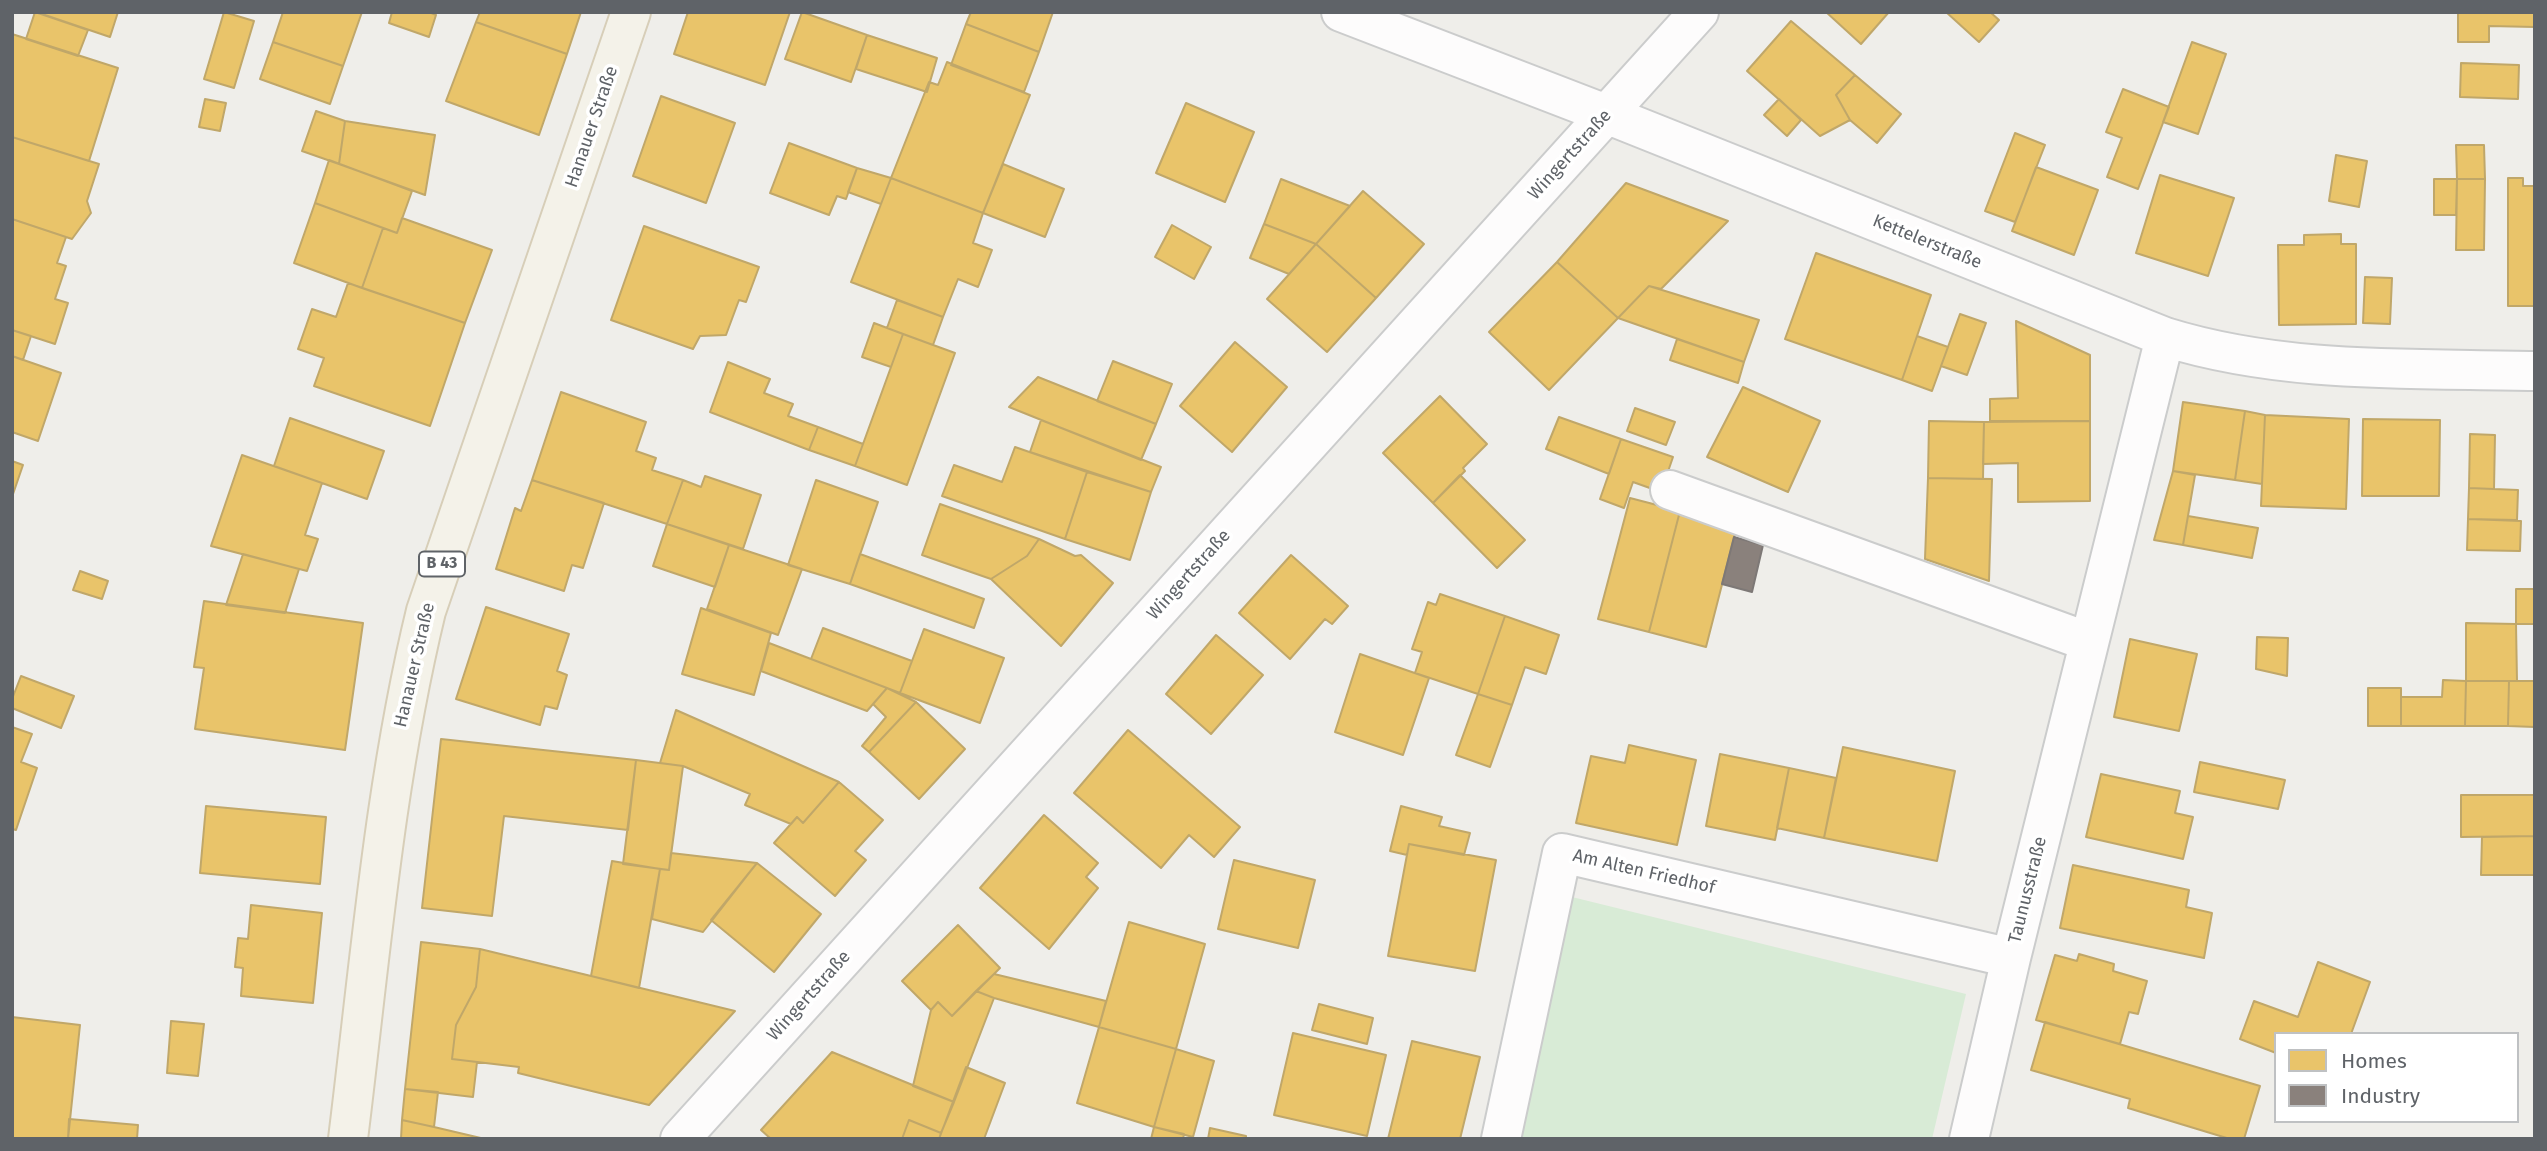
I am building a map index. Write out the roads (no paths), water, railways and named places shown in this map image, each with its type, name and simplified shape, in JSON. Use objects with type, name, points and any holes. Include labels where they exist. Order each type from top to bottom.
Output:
[{"type":"main road","name":"Hanauer Straße","points":[[348,1139],[394,760],[426,611],[631,12]]},
{"type":"street","name":"Kettelerstraße","points":[[1341,12],[1606,114],[2165,337],[2203,349],[2303,364],[2535,371]]},
{"type":"street","name":"Wingertstraße","points":[[680,1139],[1699,12]]},
{"type":"street","name":"Taunusstraße","points":[[1969,1139],[2011,958],[2165,337]]},
{"type":"street","points":[[1670,490],[2089,642]]},
{"type":"street","name":"Am Alten Friedhof","points":[[1501,1139],[1562,853],[2011,958]]}]
